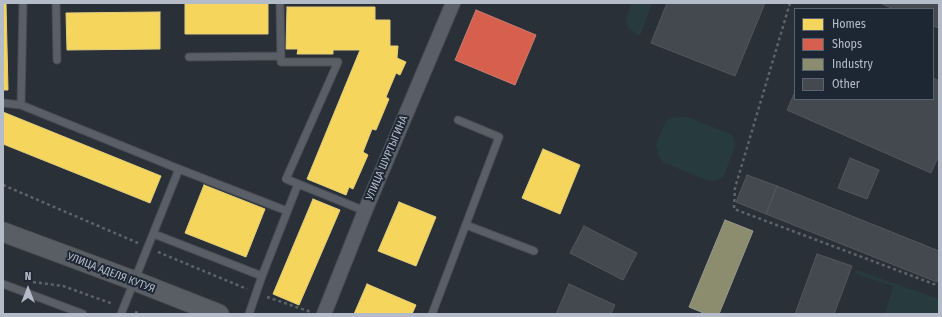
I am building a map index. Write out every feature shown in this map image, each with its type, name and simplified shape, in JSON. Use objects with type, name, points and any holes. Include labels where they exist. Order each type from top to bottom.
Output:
[{"type":"main road","name":"УЛИЦА АДЕЛЯ КУТУЯ","points":[[3,232],[219,314]]},
{"type":"street","name":"УЛИЦА ШУРТЫГИНА","points":[[324,314],[365,211],[452,3]]},
{"type":"lane","points":[[21,105],[23,3]]},
{"type":"lane","points":[[56,3],[56,60]]},
{"type":"lane","points":[[280,3],[281,62],[338,62],[286,179],[365,211]]},
{"type":"lane","points":[[189,57],[281,56]]},
{"type":"lane","points":[[3,103],[21,105],[287,211]]},
{"type":"lane","points":[[432,314],[499,137],[458,120]]},
{"type":"lane","points":[[123,311],[180,169]]},
{"type":"lane","points":[[249,314],[262,276],[298,184]]},
{"type":"lane","points":[[466,225],[534,251]]},
{"type":"lane","points":[[154,234],[262,276]]},
{"type":"lane","points":[[3,284],[83,314]]},
{"type":"path","points":[[790,3],[735,188],[734,208],[939,286]]},
{"type":"path","points":[[64,286],[123,311],[141,314]]},
{"type":"green space","points":[[632,3],[652,3],[640,36],[628,28],[626,19]]},
{"type":"green space","points":[[687,117],[731,134],[734,139],[735,146],[724,176],[718,180],[709,181],[664,163],[658,155],[656,144],[666,121],[671,118]]},
{"type":"green space","points":[[856,270],[939,299],[939,314],[885,314],[893,286],[854,273]]},
{"type":"building: Homes","points":[[3,3],[6,3],[8,90],[3,90]]},
{"type":"building: Homes","points":[[185,3],[268,3],[268,34],[185,34]]},
{"type":"building: Homes","points":[[287,7],[375,7],[375,20],[390,20],[390,46],[398,46],[397,58],[406,62],[400,75],[396,73],[386,97],[389,99],[376,130],[372,129],[363,152],[368,155],[353,189],[349,187],[346,195],[307,179],[360,50],[333,50],[333,54],[297,54],[298,49],[286,49]]},
{"type":"building: Homes","points":[[160,12],[160,49],[67,50],[66,13]]},
{"type":"building: Homes","points":[[3,112],[161,176],[150,203],[3,144]]},
{"type":"building: Homes","points":[[543,149],[580,165],[560,214],[522,198]]},
{"type":"building: Homes","points":[[204,185],[265,209],[246,257],[185,233]]},
{"type":"building: Homes","points":[[313,199],[340,210],[299,305],[273,294]]},
{"type":"building: Homes","points":[[399,202],[436,217],[416,266],[378,251]]},
{"type":"building: Homes","points":[[367,284],[416,305],[412,314],[354,314]]},
{"type":"building: Shops","points":[[476,10],[536,35],[515,85],[455,60]]},
{"type":"building: Industry","points":[[725,220],[753,231],[719,314],[706,314],[689,307]]},
{"type":"building: Other","points":[[667,3],[765,3],[735,76],[651,43]]},
{"type":"building: Other","points":[[880,3],[939,3],[939,28],[934,26],[934,8],[892,8]]},
{"type":"building: Other","points":[[934,78],[939,81],[939,155],[931,173],[787,110],[794,94],[794,100],[934,100]]},
{"type":"building: Other","points":[[850,158],[879,170],[867,199],[838,188]]},
{"type":"building: Other","points":[[747,175],[777,186],[766,214],[736,202]]},
{"type":"building: Other","points":[[777,186],[939,251],[939,275],[937,282],[766,214]]},
{"type":"building: Other","points":[[584,226],[637,253],[623,280],[570,253]]},
{"type":"building: Other","points":[[817,254],[852,266],[834,314],[795,314]]},
{"type":"building: Other","points":[[569,284],[615,305],[611,314],[556,314]]}]
